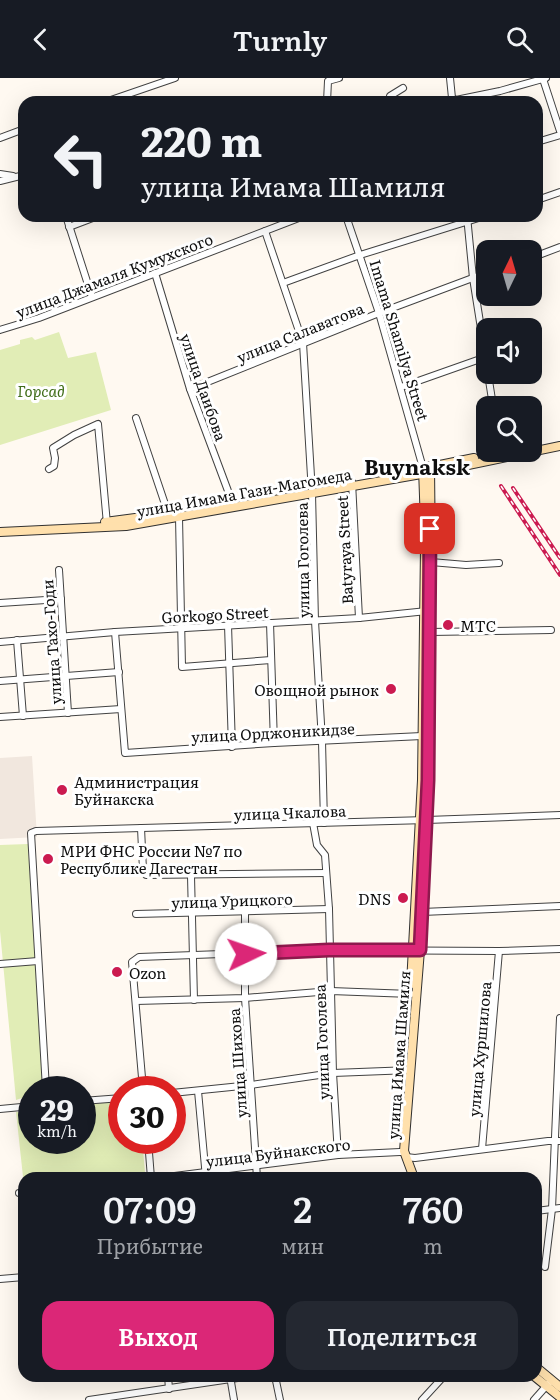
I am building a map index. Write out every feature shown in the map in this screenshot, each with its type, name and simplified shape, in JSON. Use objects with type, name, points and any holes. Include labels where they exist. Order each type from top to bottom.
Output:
[{"type":"main road","points":[[542,445],[560,441]]},
{"type":"main road","name":"улица Имама Гази-Магомеда","points":[[542,449],[560,446]]},
{"type":"main road","name":"улица Имама Гази-Магомеда","points":[[0,530],[107,525],[172,517],[476,459]]},
{"type":"main road","name":"улица Имама Шамиля","points":[[409,1071],[411,994],[422,912],[422,736],[431,562],[427,469]]},
{"type":"main road","name":"улица Имама Шамиля","points":[[407,1172],[403,1155],[417,950],[430,632],[427,469]]},
{"type":"main road","name":"улица Имама Шамиля","points":[[403,1155],[411,1172]]},
{"type":"main road","points":[[542,1373],[560,1387]]},
{"type":"main road","points":[[541,1382],[560,1397]]},
{"type":"street","points":[[122,96],[175,78]]},
{"type":"street","points":[[327,96],[328,81],[339,78]]},
{"type":"street","points":[[450,78],[452,96]]},
{"type":"street","points":[[477,96],[545,78],[560,133],[543,140]]},
{"type":"street","points":[[390,96],[403,88]]},
{"type":"street","points":[[0,138],[18,131]]},
{"type":"street","points":[[0,174],[18,176]]},
{"type":"street","points":[[0,181],[18,176]]},
{"type":"street","points":[[543,198],[560,192]]},
{"type":"street","points":[[68,222],[92,297]]},
{"type":"street","points":[[69,227],[82,222]]},
{"type":"street","name":"улица Джамаля Кумухского","points":[[0,330],[39,318],[288,222]]},
{"type":"street","name":"Imama Shamilya Street","points":[[348,222],[427,469]]},
{"type":"street","points":[[283,283],[458,222]]},
{"type":"street","points":[[467,222],[472,278],[479,318]]},
{"type":"street","name":"улица Гоголева","points":[[265,231],[303,343],[312,491],[324,823]]},
{"type":"street","points":[[542,254],[560,247]]},
{"type":"street","name":"улица Даибова","points":[[155,273],[190,389],[233,505]]},
{"type":"street","name":"улица Салаватова","points":[[190,389],[476,277]]},
{"type":"street","points":[[401,387],[476,361]]},
{"type":"street","points":[[136,418],[172,517],[182,667],[271,660]]},
{"type":"street","points":[[50,469],[54,466],[53,448],[98,424],[107,525]]},
{"type":"street","name":"Batyraya Street","points":[[352,484],[359,618]]},
{"type":"street","points":[[431,562],[466,565],[499,564]]},
{"type":"street","name":"улица Тахо-Годи","points":[[59,570],[68,713]]},
{"type":"street","points":[[0,603],[61,599]]},
{"type":"street","name":"Gorkogo Street","points":[[0,642],[115,632],[359,618],[428,611]]},
{"type":"street","points":[[270,623],[274,743]]},
{"type":"street","points":[[228,625],[232,747]]},
{"type":"street","points":[[430,632],[551,630]]},
{"type":"street","points":[[0,717],[121,709],[115,632]]},
{"type":"street","points":[[17,640],[23,716]]},
{"type":"street","points":[[0,681],[119,672]]},
{"type":"street","name":"улица Орджоникидзе","points":[[121,709],[125,753],[422,736]]},
{"type":"street","name":"улица Чкалова","points":[[38,962],[31,843],[31,833],[36,831],[560,815]]},
{"type":"street","name":"улица Гоголева","points":[[313,823],[316,845],[325,855],[338,1155]]},
{"type":"street","points":[[141,828],[143,870],[146,875],[326,873]]},
{"type":"street","points":[[191,876],[194,1000]]},
{"type":"street","points":[[422,912],[560,906]]},
{"type":"street","name":"улица Урицкого","points":[[136,914],[329,909]]},
{"type":"street","name":"улица Шихова","points":[[245,912],[245,998],[256,1172]]},
{"type":"street","points":[[142,1076],[132,962],[139,957],[329,950],[560,949]]},
{"type":"street","name":"улица Хуршилова","points":[[482,1149],[499,951]]},
{"type":"street","points":[[0,964],[38,962],[45,1076]]},
{"type":"street","points":[[136,1001],[245,998],[331,991],[411,994]]},
{"type":"street","points":[[545,1267],[557,1141],[560,1018]]},
{"type":"street","points":[[186,1092],[333,1073],[409,1071]]},
{"type":"street","points":[[198,1091],[206,1172]]},
{"type":"street","points":[[0,1109],[18,1107]]},
{"type":"street","name":"улица Буйнакского","points":[[225,1172],[338,1155],[403,1155],[415,1158],[557,1141]]},
{"type":"street","points":[[149,1154],[151,1172]]},
{"type":"street","points":[[542,1210],[560,1208]]},
{"type":"street","points":[[0,1279],[18,1278]]},
{"type":"street","points":[[534,1400],[551,1380]]},
{"type":"street","points":[[168,1382],[169,1389]]},
{"type":"street","points":[[89,1400],[205,1382]]},
{"type":"street","points":[[232,1382],[234,1400]]},
{"type":"street","points":[[276,1382],[280,1400]]},
{"type":"street","points":[[422,1400],[438,1382]]},
{"type":"green space","name":"Горсад","points":[[59,332],[68,358],[96,352],[111,410],[0,445],[0,350],[20,344],[20,340],[32,337],[35,340]]},
{"type":"green space","points":[[28,844],[42,1076],[18,1076],[18,1099],[16,1100],[0,931],[0,845]]},
{"type":"green space","points":[[108,1102],[108,1154],[143,1154],[145,1172],[22,1172],[21,1154],[96,1154],[96,1104]]},
{"type":"shaded area","points":[[32,756],[37,837],[0,839],[0,758]]},
{"type":"railway","points":[[501,486],[560,575]]},
{"type":"railway","points":[[513,488],[560,558]]},
{"type":"place","name":"МТС","points":[[448,625]]},
{"type":"place","name":"Овощной рынок","points":[[391,689]]},
{"type":"place","name":"Администрация Буйнакска","points":[[62,790]]},
{"type":"place","name":"МРИ ФНС России №7 по Республике Дагестан","points":[[48,859]]},
{"type":"place","name":"DNS","points":[[403,898]]},
{"type":"place","name":"Ozon","points":[[117,972]]},
{"type":"district","name":"Buynaksk","points":[[417,465]]},
{"type":"route","points":[[246,954],[329,950],[420,950],[428,780],[430,529]]}]
